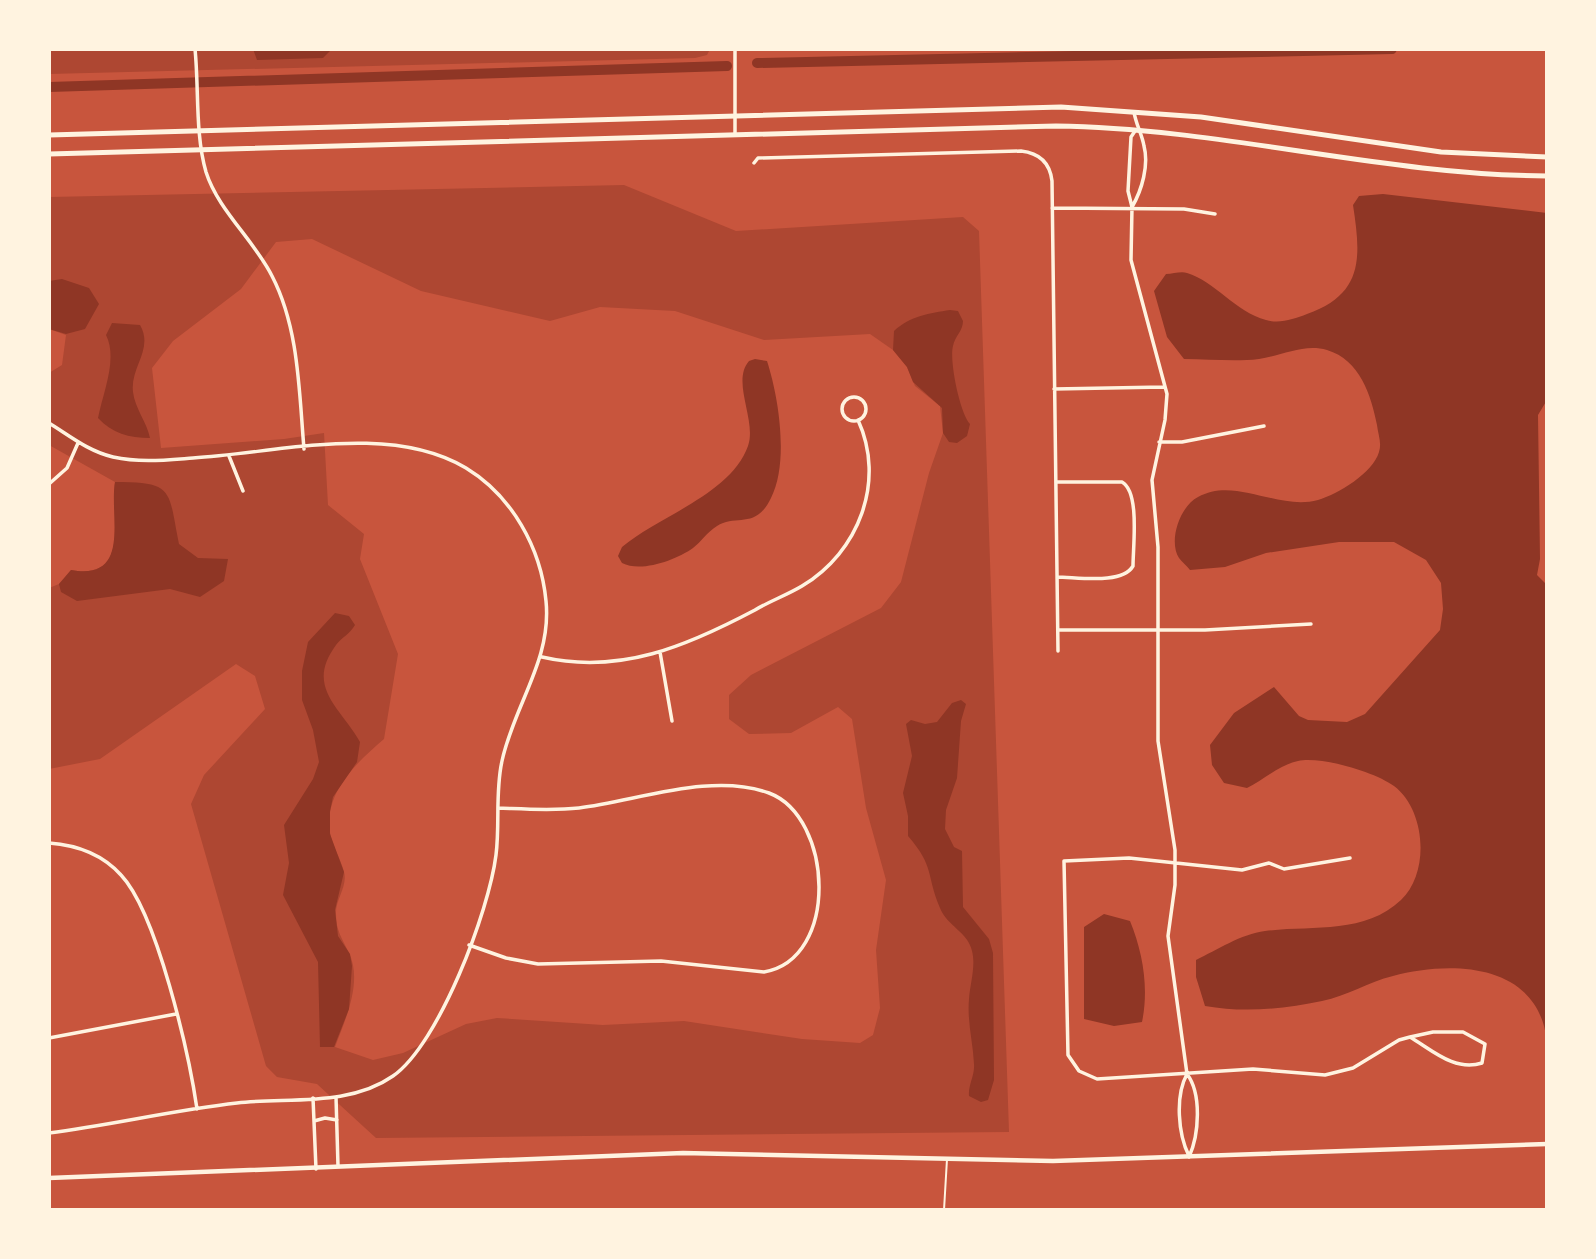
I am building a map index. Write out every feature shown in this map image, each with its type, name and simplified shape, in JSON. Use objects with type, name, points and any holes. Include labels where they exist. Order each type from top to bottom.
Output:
[{"type":"main road","points":[[49,135],[1028,107],[1134,110],[1233,121],[1397,147],[1547,157]]},
{"type":"main road","points":[[49,154],[1032,126],[1136,130],[1228,139],[1429,170],[1547,176]]},
{"type":"street","points":[[195,49],[203,158],[212,186],[249,237],[272,276],[282,301],[295,349],[304,449]]},
{"type":"street","points":[[735,49],[735,134]]},
{"type":"street","points":[[1132,207],[1142,190],[1144,146],[1136,130],[1134,110]]},
{"type":"street","points":[[1136,130],[1131,137],[1128,191],[1132,207],[1130,245],[1135,282],[1167,407],[1152,480],[1158,547],[1158,741],[1176,864],[1168,936],[1187,1074],[1195,1084],[1196,1141],[1189,1157]]},
{"type":"street","points":[[754,163],[758,158],[1028,152],[1041,158],[1049,168],[1052,208],[1058,651]]},
{"type":"street","points":[[1052,208],[1132,207],[1184,209],[1215,214]]},
{"type":"street","points":[[1055,388],[1164,387]]},
{"type":"street","points":[[856,397],[865,404],[864,415],[858,420],[851,421],[842,414],[842,406],[849,398],[856,397]]},
{"type":"street","points":[[542,657],[590,665],[660,652],[705,635],[803,585],[842,550],[855,531],[869,492],[869,457],[858,420]]},
{"type":"street","points":[[49,423],[78,443],[128,460],[229,456],[363,443],[399,444],[448,458],[482,479],[517,517],[537,556],[547,605],[542,657],[508,737],[498,788],[491,883],[484,914],[447,1001],[415,1056],[378,1085],[336,1097],[197,1109],[49,1133]]},
{"type":"street","points":[[1159,442],[1182,442],[1264,426]]},
{"type":"street","points":[[49,484],[67,468],[78,443]]},
{"type":"street","points":[[229,456],[243,491]]},
{"type":"street","points":[[1056,482],[1122,482],[1128,485],[1133,497],[1133,565],[1130,571],[1119,576],[1057,577]]},
{"type":"street","points":[[1057,630],[1230,629],[1311,624]]},
{"type":"street","points":[[660,652],[672,721]]},
{"type":"street","points":[[469,945],[506,958],[538,964],[660,961],[764,972],[788,964],[799,955],[807,944],[816,918],[818,878],[812,845],[796,813],[772,794],[744,788],[688,789],[579,808],[498,808]]},
{"type":"street","points":[[49,843],[76,847],[97,856],[130,885],[143,911],[176,1014],[197,1109]]},
{"type":"street","points":[[1350,858],[1284,869],[1269,863],[1242,870],[1129,858],[1064,860],[1068,1055],[1079,1071],[1097,1079],[1252,1069],[1325,1075],[1353,1068],[1399,1040],[1410,1037],[1433,1032],[1464,1032],[1485,1044],[1482,1063],[1470,1067],[1456,1065],[1410,1037]]},
{"type":"street","points":[[49,1038],[176,1014]]},
{"type":"street","points":[[1187,1074],[1180,1086],[1181,1141],[1189,1157]]},
{"type":"street","points":[[336,1097],[338,1168]]},
{"type":"street","points":[[313,1098],[316,1169]]},
{"type":"street","points":[[314,1121],[325,1118],[337,1120]]},
{"type":"street","points":[[49,1178],[683,1153],[1053,1161],[1547,1144]]},
{"type":"lane","points":[[944,1210],[947,1159]]},
{"type":"shaded area","points":[[49,49],[710,49],[707,55],[695,58],[49,74]]},
{"type":"shaded area","points":[[253,49],[331,50],[323,58],[257,60]]},
{"type":"shaded area","points":[[624,185],[736,231],[963,217],[979,231],[1009,1132],[376,1138],[317,1084],[277,1077],[266,1066],[191,804],[204,775],[265,709],[255,676],[236,664],[100,759],[49,769],[49,588],[59,584],[71,570],[90,571],[103,566],[110,556],[114,543],[115,482],[49,445],[49,373],[62,365],[66,335],[49,329],[49,197]],"holes":[[[312,239],[421,291],[550,321],[600,307],[675,311],[764,340],[870,334],[893,350],[907,367],[915,386],[940,406],[943,433],[929,473],[901,582],[881,608],[751,675],[729,695],[729,719],[749,734],[791,733],[838,707],[852,719],[866,808],[886,880],[876,950],[880,1008],[873,1035],[860,1043],[802,1039],[684,1021],[603,1025],[497,1018],[466,1024],[403,1053],[373,1060],[335,1047],[348,1013],[354,976],[353,964],[336,920],[336,909],[345,877],[331,837],[331,807],[352,769],[384,739],[398,654],[360,559],[364,534],[328,505],[324,433],[284,439],[161,448],[152,368],[173,341],[241,289],[276,242]]]},
{"type":"shaded area","points":[[1383,194],[1547,213],[1547,400],[1538,415],[1540,559],[1537,575],[1547,585],[1547,1064],[1545,1030],[1534,1005],[1520,989],[1502,978],[1481,971],[1414,971],[1322,1001],[1249,1010],[1205,1006],[1196,977],[1196,960],[1238,939],[1265,931],[1354,924],[1371,919],[1401,900],[1410,888],[1417,874],[1420,858],[1418,825],[1405,797],[1394,786],[1374,775],[1347,766],[1308,760],[1285,765],[1247,788],[1224,783],[1212,765],[1210,745],[1234,713],[1274,687],[1299,716],[1308,720],[1347,722],[1365,714],[1440,630],[1443,609],[1441,583],[1426,560],[1394,542],[1339,542],[1266,553],[1225,567],[1190,570],[1179,558],[1175,534],[1181,516],[1198,497],[1227,490],[1288,501],[1318,500],[1345,488],[1370,468],[1379,452],[1380,442],[1371,402],[1362,380],[1356,370],[1338,355],[1327,350],[1310,348],[1250,360],[1184,359],[1167,337],[1154,291],[1166,274],[1185,272],[1207,283],[1255,316],[1266,320],[1292,319],[1326,306],[1349,284],[1354,272],[1357,241],[1353,205],[1359,196]]},
{"type":"shaded area","points":[[62,279],[89,288],[99,304],[85,329],[66,334],[49,329],[49,281]]},
{"type":"shaded area","points":[[958,311],[963,321],[952,353],[959,399],[970,424],[967,436],[957,443],[949,442],[943,433],[942,408],[913,382],[907,367],[893,350],[894,331],[900,326],[920,316]]},
{"type":"shaded area","points":[[112,323],[140,325],[144,334],[133,392],[150,438],[121,434],[98,418],[110,365],[111,354],[106,335]]},
{"type":"shaded area","points":[[749,361],[767,361],[780,430],[780,467],[771,498],[765,508],[752,518],[717,526],[693,548],[668,561],[639,567],[622,563],[618,556],[622,547],[710,491],[739,463],[750,436],[743,390],[744,370]]},
{"type":"shaded area","points":[[115,482],[135,482],[159,487],[170,501],[179,544],[198,558],[228,559],[224,581],[200,597],[170,589],[77,601],[61,592],[59,584],[71,570],[90,571],[103,566],[110,556],[114,543]]},
{"type":"shaded area","points":[[335,613],[349,616],[355,625],[336,645],[327,660],[325,685],[335,707],[360,742],[357,762],[333,797],[330,811],[330,834],[344,872],[335,910],[338,936],[350,954],[352,966],[349,1009],[334,1047],[320,1047],[318,962],[283,895],[289,863],[284,825],[313,779],[319,762],[313,730],[302,700],[302,671],[308,642]]},
{"type":"shaded area","points":[[961,700],[966,704],[961,721],[957,778],[946,810],[945,829],[954,847],[962,851],[963,907],[989,939],[993,953],[994,1080],[988,1100],[981,1102],[969,1096],[974,1068],[969,1024],[972,951],[970,944],[943,914],[926,864],[908,836],[908,816],[903,793],[912,756],[906,724],[911,720],[925,724],[937,722],[952,703]]},
{"type":"shaded area","points":[[1104,914],[1130,921],[1135,933],[1145,984],[1142,1022],[1114,1026],[1084,1019],[1084,927]]},
{"type":"waterway","points":[[757,63],[1392,49]]},
{"type":"waterway","points":[[49,87],[727,66]]}]
